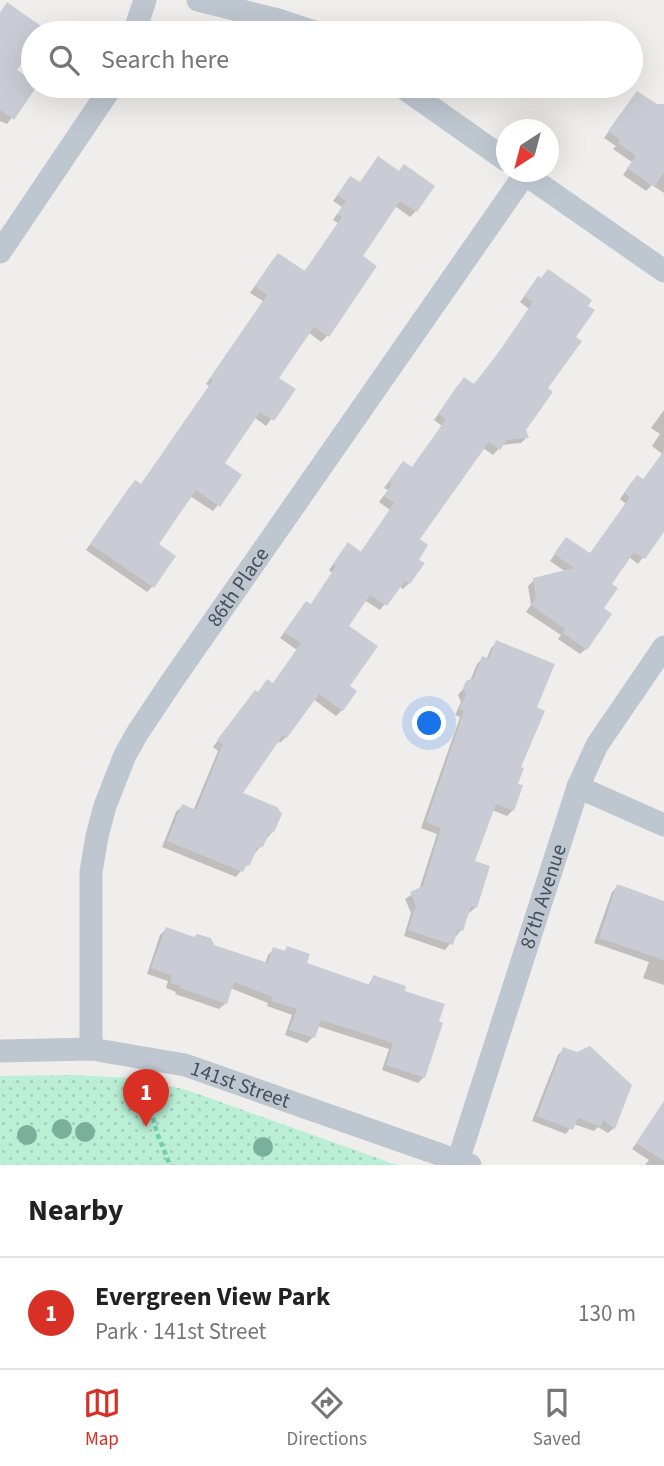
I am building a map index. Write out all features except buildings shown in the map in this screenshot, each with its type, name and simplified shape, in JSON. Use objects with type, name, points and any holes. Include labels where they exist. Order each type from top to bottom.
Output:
[{"type":"street","points":[[138,21],[145,0]]},
{"type":"street","points":[[198,0],[281,21]]},
{"type":"street","points":[[0,252],[104,98]]},
{"type":"street","points":[[418,98],[496,153]]},
{"type":"street","name":"86th Place","points":[[91,1049],[91,872],[105,806],[125,755],[170,684],[518,182]]},
{"type":"street","points":[[537,182],[664,271]]},
{"type":"street","name":"87th Avenue","points":[[464,1163],[578,787],[597,745],[664,647]]},
{"type":"street","points":[[578,787],[664,825]]},
{"type":"street","name":"141st Street","points":[[0,1051],[91,1049],[185,1065],[464,1163]]},
{"type":"path","points":[[144,1085],[157,1133],[170,1165]]},
{"type":"green space","points":[[74,1075],[132,1078],[187,1090],[397,1165],[0,1165],[0,1076]]},
{"type":"place","name":"Evergreen View Park","points":[[146,1127]]}]
